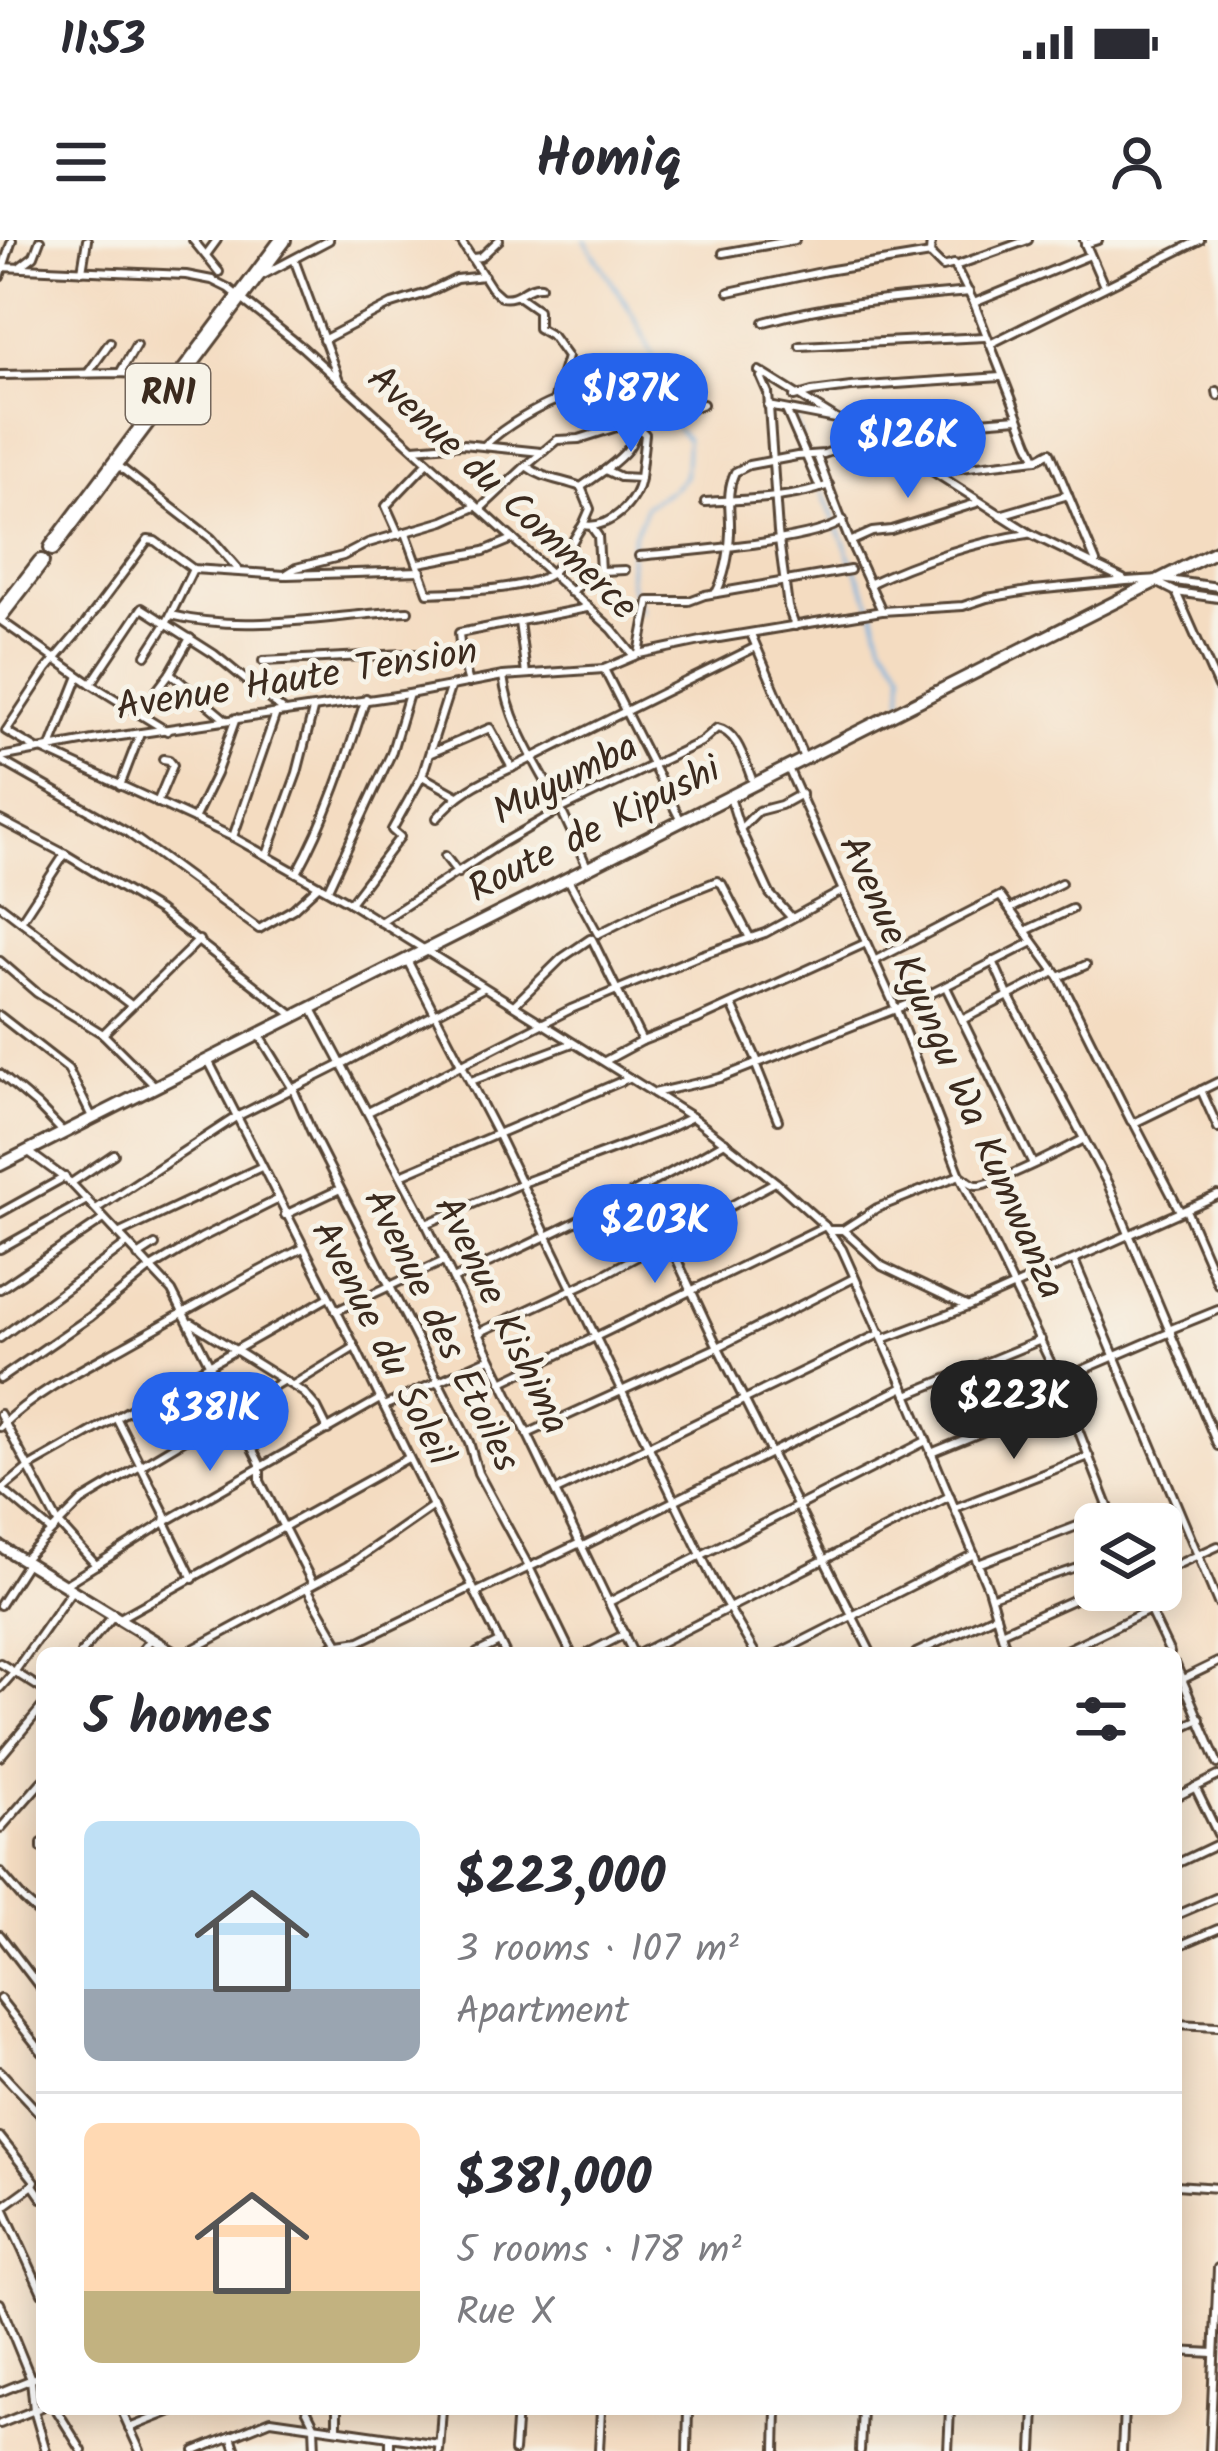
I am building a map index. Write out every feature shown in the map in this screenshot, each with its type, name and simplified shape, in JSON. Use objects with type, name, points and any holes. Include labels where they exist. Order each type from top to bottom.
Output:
[{"type":"highway","name":"RN1","points":[[52,548],[181,377],[234,292],[255,279],[283,240]]},
{"type":"highway","points":[[0,617],[41,562]]},
{"type":"main road","name":"Route de Kipushi","points":[[4,1163],[1218,550]]},
{"type":"street","points":[[0,277],[12,240]]},
{"type":"street","points":[[82,271],[87,240]]},
{"type":"street","points":[[193,240],[219,272]]},
{"type":"street","points":[[206,255],[217,240]]},
{"type":"street","points":[[255,279],[329,240]]},
{"type":"street","points":[[460,240],[501,297],[509,299],[541,286]]},
{"type":"street","points":[[470,256],[481,257],[499,240]]},
{"type":"street","points":[[723,253],[795,240]]},
{"type":"street","points":[[931,240],[931,254],[943,267],[1028,240]]},
{"type":"street","points":[[1085,242],[1098,240]]},
{"type":"street","points":[[800,346],[987,340],[1200,240]]},
{"type":"street","points":[[19,268],[34,256],[38,241]]},
{"type":"street","points":[[1085,242],[1105,288]]},
{"type":"street","points":[[974,303],[1090,255],[1085,242]]},
{"type":"street","points":[[729,292],[931,254]]},
{"type":"street","points":[[294,259],[340,382]]},
{"type":"street","points":[[956,266],[1036,459]]},
{"type":"street","points":[[2,267],[186,275],[212,280],[234,292]]},
{"type":"street","points":[[322,340],[392,304],[456,279],[484,276]]},
{"type":"street","name":"Avenue du Commerce","points":[[234,292],[414,448],[636,655],[604,669],[681,822]]},
{"type":"street","points":[[764,322],[860,301],[969,292]]},
{"type":"street","points":[[518,296],[538,310],[538,328],[552,336],[567,357],[554,401]]},
{"type":"street","points":[[87,374],[110,342]]},
{"type":"street","points":[[120,373],[136,345]]},
{"type":"street","points":[[795,626],[788,608],[779,539],[767,387],[760,374],[1031,534],[1126,581]]},
{"type":"street","points":[[0,375],[181,377]]},
{"type":"street","points":[[798,397],[851,387],[1001,376]]},
{"type":"street","points":[[484,446],[554,401],[584,394],[623,404],[638,414],[704,404]]},
{"type":"street","points":[[610,404],[622,425]]},
{"type":"street","points":[[768,406],[836,419]]},
{"type":"street","points":[[786,410],[805,455],[843,520],[882,611]]},
{"type":"street","points":[[716,593],[726,568],[727,500],[735,472],[749,465],[817,456],[879,429],[1018,418]]},
{"type":"street","points":[[285,575],[478,508],[557,440],[579,439],[622,425],[643,430],[646,440],[638,492],[615,518],[588,526]]},
{"type":"street","points":[[581,487],[622,457],[637,427]]},
{"type":"street","points":[[414,448],[484,446],[541,452]]},
{"type":"street","points":[[931,471],[1036,459],[1051,452],[1098,565]]},
{"type":"street","points":[[817,456],[824,487]]},
{"type":"street","points":[[428,462],[386,506],[430,593],[492,590],[550,574],[588,526],[590,509],[581,487],[548,479],[526,466]]},
{"type":"street","points":[[115,464],[211,538],[240,571]]},
{"type":"street","points":[[604,470],[640,478]]},
{"type":"street","points":[[705,502],[804,494],[824,487]]},
{"type":"street","points":[[1000,515],[1068,495]]},
{"type":"street","points":[[851,542],[980,502]]},
{"type":"street","points":[[639,556],[779,539],[833,528],[843,520]]},
{"type":"street","points":[[588,526],[598,536],[600,572]]},
{"type":"street","points":[[869,584],[941,557],[1031,534]]},
{"type":"street","points":[[513,539],[420,567],[285,575],[193,569],[148,540],[6,730],[233,837],[324,887],[692,1117],[828,1228],[882,1336],[950,1496],[1005,1647]]},
{"type":"street","points":[[146,655],[193,569]]},
{"type":"street","points":[[570,592],[600,572],[625,570]]},
{"type":"street","points":[[850,570],[689,602],[649,602],[636,655],[882,611],[963,606],[1034,590],[1158,580],[1218,587]]},
{"type":"street","points":[[1158,580],[1176,592],[1218,598]]},
{"type":"street","points":[[1176,592],[1218,687]]},
{"type":"street","points":[[91,684],[142,608],[169,620],[285,712]]},
{"type":"street","points":[[469,683],[459,633],[588,608]]},
{"type":"street","points":[[169,620],[238,624],[408,611]]},
{"type":"street","points":[[0,617],[91,684],[167,730]]},
{"type":"street","points":[[518,622],[526,674]]},
{"type":"street","points":[[752,634],[804,759]]},
{"type":"street","points":[[139,714],[190,638]]},
{"type":"street","points":[[437,818],[479,781],[756,647]]},
{"type":"street","points":[[263,661],[461,656]]},
{"type":"street","name":"Avenue Haute Tension","points":[[0,758],[503,676],[604,669]]},
{"type":"street","points":[[170,673],[226,720]]},
{"type":"street","points":[[44,750],[80,676]]},
{"type":"street","points":[[503,676],[511,710],[532,758],[588,869]]},
{"type":"street","points":[[350,903],[400,837],[392,830],[422,776],[450,687]]},
{"type":"street","points":[[0,758],[127,832],[264,928],[324,887],[391,754],[409,694]]},
{"type":"street","points":[[297,873],[312,846],[366,698]]},
{"type":"street","points":[[267,855],[297,773],[313,709]]},
{"type":"street","points":[[233,837],[275,715]]},
{"type":"street","points":[[194,819],[236,718]]},
{"type":"street","points":[[431,753],[491,728],[512,768]]},
{"type":"street","name":"Muyumba","points":[[380,922],[499,844],[701,742],[713,729],[730,732],[754,784]]},
{"type":"street","points":[[120,786],[140,734]]},
{"type":"street","points":[[157,802],[173,765],[163,759]]},
{"type":"street","name":"Avenue Kyungu Wa Kumwanza","points":[[788,767],[896,1009],[960,1175],[1059,1380],[1107,1503]]},
{"type":"street","points":[[422,776],[458,796]]},
{"type":"street","points":[[740,830],[758,811],[781,806],[800,794]]},
{"type":"street","points":[[730,797],[770,894],[791,917]]},
{"type":"street","points":[[0,820],[159,911],[294,1016]]},
{"type":"street","points":[[21,921],[65,854]]},
{"type":"street","points":[[445,856],[458,873]]},
{"type":"street","points":[[568,879],[642,1041]]},
{"type":"street","points":[[514,1005],[562,958],[595,936],[717,881],[750,938]]},
{"type":"street","points":[[1010,909],[1061,883]]},
{"type":"street","points":[[368,1112],[615,989],[750,938],[844,891]]},
{"type":"street","points":[[874,961],[997,896],[1057,975],[1218,1284]]},
{"type":"street","points":[[0,904],[131,1005]]},
{"type":"street","points":[[1025,931],[1072,909]]},
{"type":"street","points":[[103,1034],[199,940]]},
{"type":"street","points":[[654,1093],[720,1078],[896,1009],[1033,942]]},
{"type":"street","points":[[605,1061],[866,943]]},
{"type":"street","points":[[407,959],[752,1647]]},
{"type":"street","points":[[0,962],[37,993],[103,1034],[156,1087]]},
{"type":"street","points":[[993,962],[1129,1233],[1215,1428],[1218,1445]]},
{"type":"street","points":[[962,1020],[1008,995],[1086,965]]},
{"type":"street","points":[[97,1209],[236,1118],[485,987]]},
{"type":"street","points":[[946,987],[1034,1165]]},
{"type":"street","points":[[732,1004],[778,1120]]},
{"type":"street","name":"Avenue Kishima","points":[[311,1007],[426,1224],[633,1647]]},
{"type":"street","points":[[0,1016],[68,1069],[92,1117]]},
{"type":"street","name":"Avenue des Etoiles","points":[[259,1034],[293,1089],[469,1442],[478,1473],[568,1647]]},
{"type":"street","points":[[471,1081],[573,1042]]},
{"type":"street","name":"Avenue du Soleil","points":[[208,1060],[502,1647]]},
{"type":"street","points":[[0,1074],[63,1132]]},
{"type":"street","points":[[400,1175],[630,1077]]},
{"type":"street","points":[[1135,1123],[1218,1082]]},
{"type":"street","points":[[1201,1090],[1218,1128]]},
{"type":"street","points":[[426,1224],[692,1117]]},
{"type":"street","points":[[843,1230],[877,1208],[960,1175],[977,1186],[1034,1165],[1084,1138]]},
{"type":"street","points":[[453,1279],[548,1237],[725,1142]]},
{"type":"street","points":[[0,1147],[4,1163]]},
{"type":"street","points":[[27,1150],[68,1180],[172,1291],[261,1469],[260,1481],[339,1644]]},
{"type":"street","points":[[0,1213],[114,1154]]},
{"type":"street","points":[[118,1234],[261,1167]]},
{"type":"street","points":[[478,1333],[776,1182]]},
{"type":"street","points":[[643,1187],[868,1647]]},
{"type":"street","points":[[285,1215],[340,1189]]},
{"type":"street","points":[[556,1491],[882,1336],[968,1306],[1218,1195]]},
{"type":"street","points":[[0,1249],[87,1200]]},
{"type":"street","points":[[0,1379],[152,1268],[277,1200]]},
{"type":"street","points":[[0,1289],[104,1219]]},
{"type":"street","points":[[502,1382],[828,1228],[843,1230],[882,1266],[968,1306]]},
{"type":"street","points":[[0,1338],[127,1244]]},
{"type":"street","points":[[138,1256],[154,1245]]},
{"type":"street","points":[[96,1565],[58,1523],[2,1421],[184,1310],[303,1248]]},
{"type":"street","points":[[1074,1260],[1218,1603]]},
{"type":"street","points":[[336,1311],[444,1261]]},
{"type":"street","points":[[527,1434],[718,1347],[854,1278]]},
{"type":"street","points":[[50,1531],[1,1489],[29,1467],[329,1297]]},
{"type":"street","points":[[1059,1380],[1218,1310]]},
{"type":"street","points":[[189,1321],[293,1385],[312,1400],[328,1430]]},
{"type":"street","points":[[332,1647],[360,1641],[582,1545],[905,1391],[1040,1340]]},
{"type":"street","points":[[293,1385],[355,1347]]},
{"type":"street","points":[[0,1688],[68,1588],[96,1565],[328,1430],[490,1358]]},
{"type":"street","points":[[0,1605],[25,1561],[72,1508],[284,1380]]},
{"type":"street","points":[[931,1453],[1066,1398]]},
{"type":"street","points":[[116,1417],[193,1580]]},
{"type":"street","points":[[609,1602],[926,1442]]},
{"type":"street","points":[[955,1508],[1089,1456]]},
{"type":"street","points":[[88,1647],[116,1618],[409,1458]]},
{"type":"street","points":[[650,1647],[950,1496]]},
{"type":"street","points":[[198,1647],[362,1556],[433,1506]]},
{"type":"street","points":[[978,1564],[1074,1527]]},
{"type":"street","points":[[0,1546],[165,1647]]},
{"type":"street","points":[[1182,1563],[1218,1546]]},
{"type":"street","points":[[790,1647],[974,1554]]},
{"type":"street","points":[[991,1598],[1074,1569]]},
{"type":"street","points":[[1001,1632],[1074,1599]]},
{"type":"street","points":[[1072,1647],[1147,1611]]},
{"type":"street","points":[[1149,1611],[1167,1647]]},
{"type":"street","points":[[929,1647],[996,1615]]},
{"type":"street","points":[[600,1647],[625,1634]]},
{"type":"street","points":[[145,1647],[151,1639]]},
{"type":"street","points":[[489,1647],[499,1642]]},
{"type":"street","points":[[1218,1662],[1183,1679],[1218,1764]]},
{"type":"street","points":[[0,1663],[36,1685]]},
{"type":"street","points":[[0,1757],[36,1714]]},
{"type":"street","points":[[1182,1727],[1200,1719]]},
{"type":"street","points":[[1182,1793],[1218,1776]]},
{"type":"street","points":[[1195,1787],[1218,1834]]},
{"type":"street","points":[[0,1829],[36,1788]]},
{"type":"street","points":[[1182,1861],[1218,1844]]},
{"type":"street","points":[[0,1872],[36,1911]]},
{"type":"street","points":[[1182,1912],[1218,1897]]},
{"type":"street","points":[[31,1907],[36,1902]]},
{"type":"street","points":[[1182,1944],[1218,1929]]},
{"type":"street","points":[[0,1935],[36,1982]]},
{"type":"street","points":[[0,1999],[36,2044]]},
{"type":"street","points":[[1182,2024],[1218,2026]]},
{"type":"street","points":[[0,2071],[36,2110]]},
{"type":"street","points":[[0,2137],[4,2152],[36,2181]]},
{"type":"street","points":[[36,2183],[1,2206],[36,2280]]},
{"type":"street","points":[[1182,2186],[1218,2188]]},
{"type":"street","points":[[1210,2451],[1218,2268]]},
{"type":"street","points":[[0,2303],[36,2400]]},
{"type":"street","points":[[1182,2350],[1216,2353]]},
{"type":"street","points":[[0,2391],[36,2377]]},
{"type":"street","points":[[0,2424],[36,2410]]},
{"type":"street","points":[[39,2415],[46,2451]]},
{"type":"street","points":[[60,2415],[82,2451]]},
{"type":"street","points":[[124,2415],[140,2451]]},
{"type":"street","points":[[129,2428],[162,2415]]},
{"type":"street","points":[[264,2415],[267,2421]]},
{"type":"street","points":[[309,2415],[315,2451]]},
{"type":"street","points":[[337,2415],[337,2428]]},
{"type":"street","points":[[195,2451],[267,2421],[337,2428],[439,2448],[442,2415]]},
{"type":"street","points":[[514,2451],[517,2415]]},
{"type":"street","points":[[599,2451],[601,2415]]},
{"type":"street","points":[[687,2451],[688,2415]]},
{"type":"street","points":[[776,2451],[777,2415]]},
{"type":"street","points":[[860,2451],[862,2415]]},
{"type":"street","points":[[948,2451],[950,2415]]},
{"type":"street","points":[[1033,2451],[1035,2415]]},
{"type":"street","points":[[1122,2451],[1124,2415]]},
{"type":"street","points":[[231,2436],[236,2451]]},
{"type":"street","points":[[390,2439],[390,2451]]},
{"type":"waterway","points":[[585,240],[635,318],[654,358],[649,374],[660,409],[687,439],[685,476],[645,506],[633,538],[630,580],[642,612]]},
{"type":"waterway","points":[[794,418],[801,438]]},
{"type":"waterway","points":[[822,492],[873,609],[882,641],[903,670],[902,700]]}]
